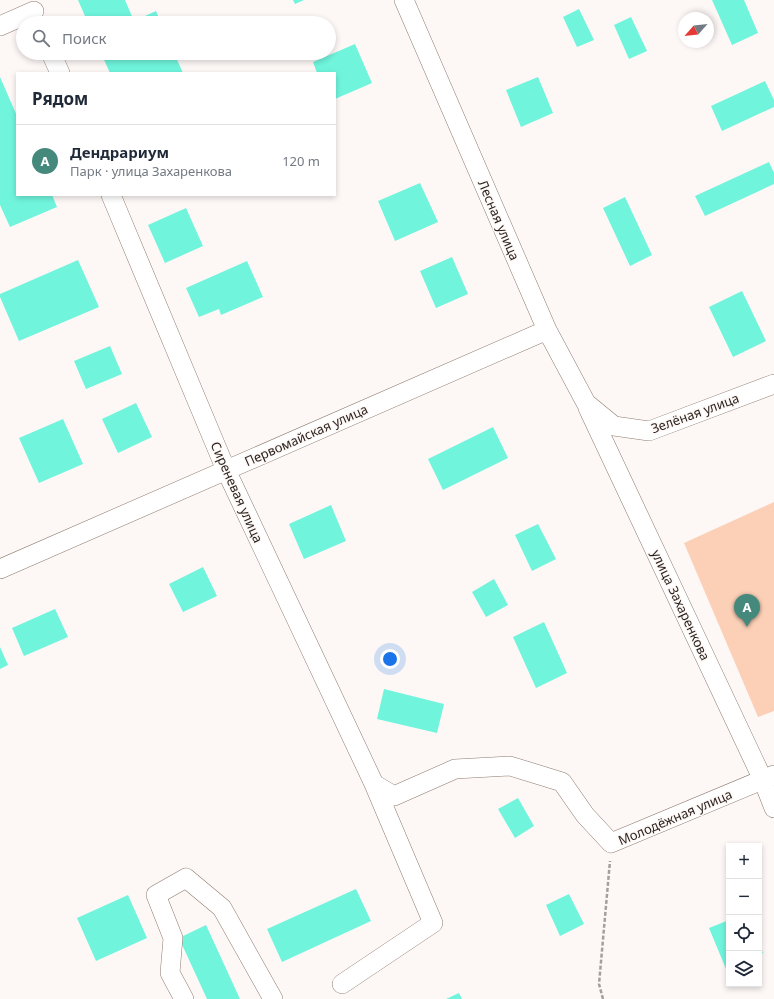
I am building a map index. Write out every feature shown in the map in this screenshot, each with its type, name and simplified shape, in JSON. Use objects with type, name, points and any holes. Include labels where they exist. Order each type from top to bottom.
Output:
[{"type":"street","name":"Лесная улица","points":[[404,0],[547,330],[586,403],[614,426]]},
{"type":"street","points":[[23,16],[34,11]]},
{"type":"street","points":[[0,26],[16,19]]},
{"type":"street","points":[[54,60],[60,72]]},
{"type":"street","name":"Сиреневая улица","points":[[111,196],[226,470],[374,784],[433,923],[342,984]]},
{"type":"street","name":"Первомайская улица","points":[[0,569],[547,330]]},
{"type":"street","name":"Зелёная улица","points":[[614,426],[649,431],[774,384]]},
{"type":"street","name":"улица Захаренкова","points":[[586,403],[768,778],[774,808]]},
{"type":"street","name":"Молодёжная улица","points":[[374,784],[394,796],[455,769],[510,766],[562,782],[585,815],[611,843],[768,778]]},
{"type":"street","points":[[184,999],[170,973],[173,938],[156,895],[186,878],[222,908],[273,999]]},
{"type":"path","points":[[603,999],[599,984],[611,843]]},
{"type":"shaded area","points":[[774,502],[774,711],[758,717],[684,543]]},
{"type":"building","points":[[78,0],[125,0],[132,16],[85,16]]},
{"type":"building","points":[[293,0],[304,0],[295,4]]},
{"type":"building","points":[[712,0],[744,0],[758,33],[732,45]]},
{"type":"building","points":[[579,9],[594,40],[577,47],[563,17]]},
{"type":"building","points":[[156,11],[158,16],[145,16]]},
{"type":"building","points":[[631,17],[647,51],[629,59],[614,25]]},
{"type":"building","points":[[355,44],[372,83],[336,99],[336,72],[317,72],[313,62],[318,60],[336,60],[336,52]]},
{"type":"building","points":[[104,60],[177,60],[183,72],[110,72]]},
{"type":"building","points":[[0,77],[16,114],[16,196],[52,196],[57,207],[10,227],[0,205]]},
{"type":"building","points":[[538,77],[553,113],[521,127],[506,90]]},
{"type":"building","points":[[765,81],[774,100],[774,107],[722,131],[711,106]]},
{"type":"building","points":[[769,162],[774,173],[774,184],[705,216],[695,196]]},
{"type":"building","points":[[420,183],[438,222],[395,241],[378,201]]},
{"type":"building","points":[[625,197],[652,255],[630,266],[603,208]]},
{"type":"building","points":[[186,208],[203,246],[165,263],[148,225]]},
{"type":"building","points":[[452,257],[468,294],[436,308],[420,271]]},
{"type":"building","points":[[78,260],[99,307],[19,341],[0,294]]},
{"type":"building","points":[[247,261],[263,297],[221,315],[219,309],[199,317],[186,288]]},
{"type":"building","points":[[742,291],[766,341],[733,357],[709,307]]},
{"type":"building","points":[[110,346],[122,374],[86,389],[74,361]]},
{"type":"building","points":[[136,403],[152,437],[118,453],[102,419]]},
{"type":"building","points":[[63,419],[83,464],[39,483],[19,438]]},
{"type":"building","points":[[493,427],[508,458],[443,490],[428,459]]},
{"type":"building","points":[[331,505],[346,541],[304,559],[289,524]]},
{"type":"building","points":[[538,524],[556,559],[532,571],[515,535]]},
{"type":"building","points":[[203,567],[217,596],[183,612],[169,584]]},
{"type":"building","points":[[494,579],[508,605],[486,617],[472,592]]},
{"type":"building","points":[[55,609],[68,637],[24,656],[12,628]]},
{"type":"building","points":[[544,622],[567,673],[536,688],[513,637]]},
{"type":"building","points":[[0,647],[8,665],[0,669]]},
{"type":"building","points":[[384,689],[444,704],[437,733],[377,719]]},
{"type":"building","points":[[518,798],[534,826],[515,838],[498,809]]},
{"type":"building","points":[[356,889],[371,921],[282,962],[267,929]]},
{"type":"building","points":[[569,894],[584,924],[560,936],[546,905]]},
{"type":"building","points":[[128,895],[147,938],[96,961],[77,918]]},
{"type":"building","points":[[726,921],[726,969],[709,928]]},
{"type":"building","points":[[206,925],[240,999],[207,999],[179,938]]},
{"type":"building","points":[[459,993],[462,999],[446,999]]},
{"type":"place","name":"Дендрариум","points":[[747,627]]}]
